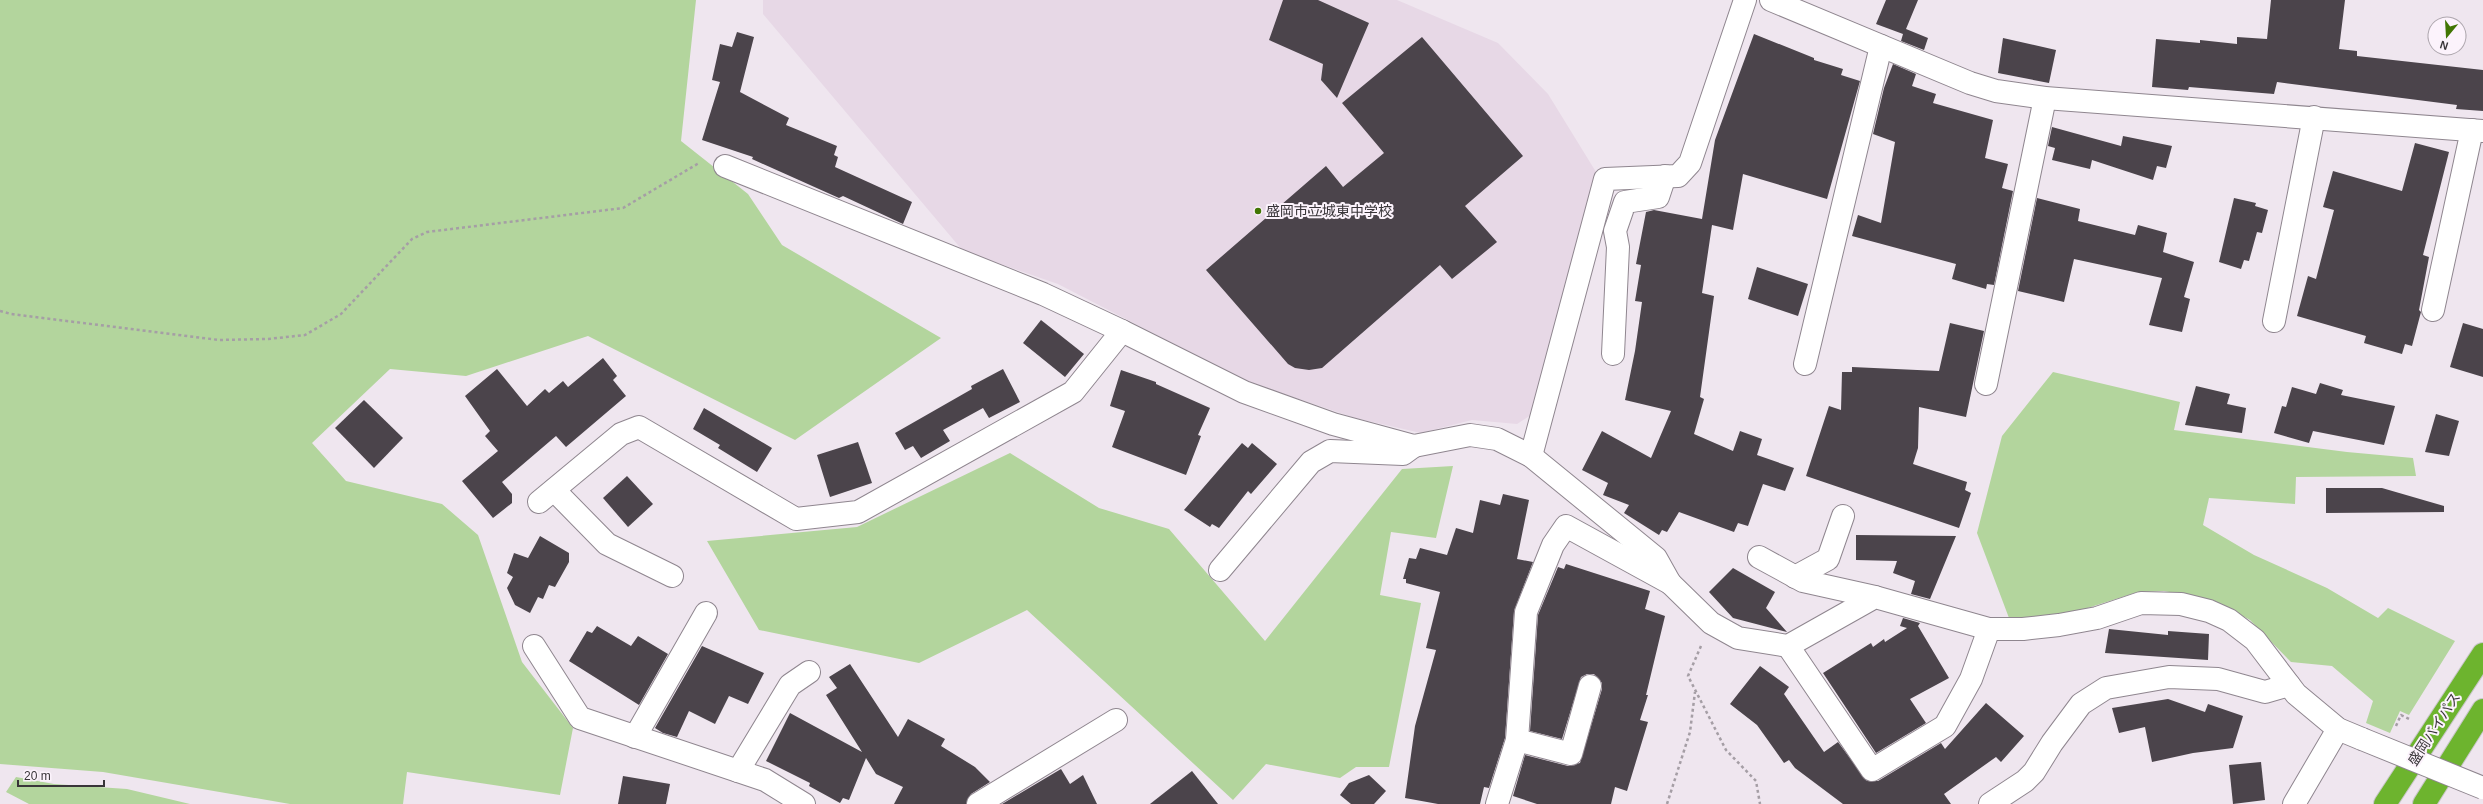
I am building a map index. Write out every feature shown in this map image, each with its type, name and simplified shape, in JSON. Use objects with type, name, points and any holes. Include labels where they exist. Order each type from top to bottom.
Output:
[{"type":"highway","name":"盛岡バイパス","points":[[2385,804],[2483,654]]},
{"type":"highway","points":[[2424,804],[2483,710]]},
{"type":"street","points":[[1531,456],[1605,179],[1678,176],[1690,163],[1745,0]]},
{"type":"street","points":[[1771,0],[1970,83],[1996,91],[2045,98],[2314,117],[2477,131],[2433,310]]},
{"type":"street","points":[[1805,364],[1881,46]]},
{"type":"street","points":[[1986,384],[2045,98]]},
{"type":"street","points":[[2274,321],[2314,117]]},
{"type":"street","points":[[725,166],[1036,291],[1122,330],[1244,392],[1333,424],[1414,446]]},
{"type":"street","points":[[1614,354],[1618,246],[1616,231],[1625,202],[1658,197],[1665,176]]},
{"type":"street","points":[[672,576],[607,544],[547,496],[621,434],[639,427],[796,519],[858,512],[1073,392],[1122,330]]},
{"type":"street","points":[[1220,570],[1311,462],[1330,451],[1402,454],[1414,446],[1470,434],[1497,439],[1531,456],[1656,558],[1670,583],[1710,623],[1738,638],[1788,646],[1875,597]]},
{"type":"street","points":[[1795,577],[1828,559],[1843,516]]},
{"type":"street","points":[[1498,804],[1517,740],[1526,612],[1553,545],[1566,526],[1670,583]]},
{"type":"street","points":[[1759,557],[1803,581],[1875,597],[1989,629],[2023,629],[2059,625],[2097,618],[2141,603],[2181,604],[2209,611],[2229,620],[2255,640],[2296,694],[2338,728],[2483,788]]},
{"type":"street","points":[[634,737],[706,613]]},
{"type":"street","points":[[1788,646],[1872,770],[1945,726],[1972,679],[1989,629]]},
{"type":"street","points":[[534,646],[580,718],[765,780],[804,804]]},
{"type":"street","points":[[738,771],[790,685],[809,672]]},
{"type":"street","points":[[1990,804],[2025,781],[2034,772],[2052,743],[2081,704],[2106,688],[2169,677],[2218,680],[2265,692],[2289,685]]},
{"type":"street","points":[[1517,740],[1571,754],[1590,686]]},
{"type":"street","points":[[978,804],[1116,720]]},
{"type":"street","points":[[2294,804],[2338,728]]},
{"type":"path","points":[[0,311],[11,314],[219,340],[268,340],[305,335],[341,314],[412,239],[427,232],[622,208],[706,159],[725,166]]},
{"type":"path","points":[[1710,623],[1688,676],[1726,750],[1756,781],[1760,804]]},
{"type":"path","points":[[1667,804],[1690,732],[1695,692]]},
{"type":"shaded area","name":"盛岡市立城東中学校","points":[[763,0],[1397,0],[1498,43],[1548,94],[1596,172],[1531,415],[1517,424],[1472,420],[1421,433],[1355,418],[1246,381],[1058,284],[963,251],[763,14]]},
{"type":"green space","points":[[0,0],[696,0],[681,141],[748,194],[782,245],[941,338],[795,440],[588,336],[466,376],[390,369],[312,443],[346,481],[442,504],[478,535],[522,662],[573,728],[560,795],[407,772],[403,804],[290,804],[103,772],[0,764]]},
{"type":"green space","points":[[2053,372],[2180,402],[2174,430],[2347,452],[2413,458],[2416,476],[2296,477],[2295,504],[2209,498],[2203,525],[2254,555],[2327,588],[2378,618],[2388,608],[2455,641],[2409,715],[2400,711],[2390,733],[2366,723],[2373,701],[2332,666],[2291,662],[2250,620],[2217,602],[2164,591],[2138,592],[2075,612],[2038,617],[2009,618],[1977,533],[2002,436]]},
{"type":"green space","points":[[1010,453],[1099,508],[1169,529],[1265,641],[1402,469],[1453,466],[1436,538],[1391,532],[1380,595],[1421,603],[1389,767],[1356,767],[1340,778],[1266,764],[1233,800],[1027,610],[919,663],[759,630],[707,541],[857,527]]},
{"type":"green space","points":[[16,777],[54,784],[127,789],[190,804],[29,804],[6,792]]},
{"type":"building","points":[[1283,0],[1318,0],[1369,23],[1337,98],[1321,80],[1323,64],[1269,40]]},
{"type":"building","points":[[1886,0],[1918,0],[1906,29],[1928,38],[1924,50],[1901,41],[1903,34],[1876,24]]},
{"type":"building","points":[[2271,0],[2345,0],[2339,49],[2357,51],[2357,56],[2483,70],[2483,111],[2456,109],[2457,105],[2277,82],[2274,94],[2189,87],[2188,90],[2152,87],[2156,39],[2200,43],[2200,40],[2237,44],[2237,37],[2267,39]]},
{"type":"building","points":[[737,32],[754,37],[740,92],[789,118],[786,125],[837,146],[834,155],[838,157],[835,167],[912,202],[903,224],[843,196],[839,198],[752,159],[753,157],[702,140],[720,82],[712,80],[720,44],[732,47]]},
{"type":"building","points":[[1754,34],[1814,58],[1814,60],[1843,69],[1841,75],[1860,81],[1827,199],[1743,174],[1733,230],[1712,225],[1702,293],[1714,296],[1700,397],[1704,399],[1694,434],[1733,451],[1740,431],[1762,439],[1757,455],[1794,468],[1785,491],[1763,484],[1748,526],[1738,523],[1734,532],[1679,512],[1667,532],[1662,530],[1659,535],[1624,513],[1629,505],[1603,495],[1608,483],[1582,470],[1602,431],[1651,458],[1671,411],[1625,400],[1635,351],[1642,302],[1635,301],[1641,265],[1636,264],[1646,212],[1654,210],[1702,219],[1715,140]]},
{"type":"building","points":[[1422,37],[1523,156],[1465,206],[1497,242],[1452,279],[1440,265],[1322,368],[1309,370],[1295,368],[1288,364],[1206,270],[1326,166],[1343,187],[1384,153],[1342,103]]},
{"type":"building","points":[[2003,38],[2056,50],[2049,83],[1998,73]]},
{"type":"building","points":[[1893,64],[1916,74],[1912,86],[1936,94],[1933,103],[1993,120],[1985,158],[2008,164],[2002,188],[2013,191],[1994,285],[1987,284],[1986,289],[1952,279],[1956,264],[1852,236],[1858,215],[1881,223],[1895,142],[1873,134],[1884,88]]},
{"type":"building","points":[[2052,127],[2121,146],[2123,136],[2172,146],[2166,168],[2157,166],[2153,180],[2092,160],[2090,169],[2052,160],[2055,148],[2048,146]]},
{"type":"building","points":[[2415,143],[2449,152],[2423,255],[2429,257],[2419,310],[2421,312],[2412,346],[2405,344],[2402,354],[2364,343],[2366,336],[2297,316],[2308,276],[2316,279],[2334,210],[2323,207],[2333,171],[2402,191]]},
{"type":"building","points":[[2037,198],[2080,209],[2078,221],[2135,235],[2138,225],[2167,233],[2163,252],[2194,262],[2184,297],[2190,299],[2182,332],[2149,325],[2162,278],[2074,259],[2064,302],[2018,291]]},
{"type":"building","points":[[2234,198],[2256,203],[2255,206],[2268,210],[2262,233],[2257,232],[2249,261],[2244,260],[2241,269],[2219,262]]},
{"type":"building","points":[[1757,267],[1808,284],[1798,316],[1748,299]]},
{"type":"building","points":[[1041,320],[1084,354],[1065,377],[1023,343]]},
{"type":"building","points":[[1950,323],[1984,331],[1966,417],[1919,407],[1918,448],[1913,464],[1967,482],[1965,490],[1971,493],[1959,528],[1806,476],[1829,406],[1841,410],[1842,372],[1852,372],[1852,367],[1939,371]]},
{"type":"building","points":[[2463,323],[2483,329],[2483,377],[2450,367]]},
{"type":"building","points":[[603,358],[617,376],[613,380],[626,396],[566,447],[556,436],[502,482],[512,494],[512,503],[493,518],[462,481],[498,451],[485,436],[490,431],[465,396],[497,369],[527,406],[545,389],[549,393],[563,381],[568,387]]},
{"type":"building","points":[[1003,369],[1020,402],[989,418],[983,408],[943,430],[950,441],[921,458],[913,446],[905,450],[895,433],[972,389],[971,386]]},
{"type":"building","points":[[1121,370],[1156,382],[1156,384],[1210,408],[1198,435],[1201,436],[1186,475],[1112,447],[1125,411],[1110,406]]},
{"type":"building","points":[[2320,383],[2343,390],[2341,395],[2395,406],[2384,445],[2313,431],[2309,443],[2274,433],[2282,406],[2286,407],[2292,387],[2316,394]]},
{"type":"building","points":[[2196,386],[2230,394],[2227,404],[2246,408],[2242,433],[2185,425]]},
{"type":"building","points":[[364,400],[403,438],[374,468],[335,428]]},
{"type":"building","points":[[704,408],[772,448],[757,472],[718,448],[720,445],[693,429]]},
{"type":"building","points":[[2436,414],[2459,421],[2449,456],[2425,452]]},
{"type":"building","points":[[858,442],[872,483],[830,497],[817,455]]},
{"type":"building","points":[[1242,443],[1248,448],[1252,443],[1277,464],[1251,494],[1248,491],[1219,528],[1212,524],[1210,527],[1184,510]]},
{"type":"building","points":[[627,476],[653,504],[628,527],[603,498]]},
{"type":"building","points":[[2326,488],[2382,488],[2444,506],[2444,512],[2326,513]]},
{"type":"building","points":[[1503,494],[1529,500],[1517,559],[1533,562],[1514,611],[1505,738],[1489,788],[1484,787],[1480,804],[1438,804],[1405,798],[1415,726],[1436,650],[1426,648],[1440,592],[1406,583],[1406,579],[1403,579],[1409,558],[1416,559],[1420,548],[1447,555],[1456,528],[1473,533],[1480,500],[1500,505]]},
{"type":"building","points":[[1856,535],[1956,536],[1930,599],[1911,594],[1915,581],[1893,573],[1897,561],[1856,560]]},
{"type":"building","points":[[540,536],[569,553],[569,562],[555,587],[549,585],[543,599],[538,597],[530,613],[515,605],[507,588],[513,577],[507,573],[514,553],[528,558]]},
{"type":"building","points":[[1566,564],[1650,591],[1645,609],[1665,616],[1646,695],[1648,695],[1640,720],[1648,722],[1627,791],[1615,787],[1611,804],[1537,804],[1513,796],[1525,755],[1568,766],[1580,763],[1602,689],[1602,683],[1594,674],[1587,674],[1581,677],[1562,739],[1530,731],[1538,615],[1558,567],[1564,569]]},
{"type":"building","points":[[1733,568],[1775,592],[1766,608],[1787,632],[1733,618],[1709,592]]},
{"type":"building","points":[[1903,618],[1920,623],[1918,626],[1949,678],[1910,699],[1926,723],[1876,753],[1823,673],[1871,643],[1873,647],[1884,639],[1885,642],[1907,628],[1900,626]]},
{"type":"building","points":[[597,626],[631,646],[638,636],[668,654],[639,705],[569,661],[587,631],[592,633]]},
{"type":"building","points":[[2109,629],[2168,635],[2168,631],[2209,634],[2208,660],[2105,653]]},
{"type":"building","points":[[702,646],[764,673],[748,704],[729,696],[715,724],[689,711],[677,737],[663,733],[655,728]]},
{"type":"building","points":[[850,664],[898,737],[908,719],[945,739],[941,746],[975,767],[990,782],[971,794],[966,804],[894,804],[903,787],[876,774],[866,758],[849,800],[843,798],[840,803],[809,786],[810,783],[766,761],[790,713],[862,752],[826,695],[837,688],[829,677]]},
{"type":"building","points":[[1760,666],[1789,687],[1784,694],[1824,752],[1838,742],[1867,781],[1878,781],[1941,743],[1945,749],[1986,703],[2024,736],[2001,762],[1996,757],[1944,794],[1951,804],[1843,804],[1795,768],[1789,760],[1784,763],[1757,725],[1730,704]]},
{"type":"building","points":[[2168,699],[2205,712],[2208,704],[2243,716],[2233,748],[2193,753],[2152,762],[2145,727],[2119,733],[2112,708]]},
{"type":"building","points":[[2261,762],[2265,800],[2233,804],[2229,765]]},
{"type":"building","points":[[1061,769],[1070,784],[1083,775],[1097,804],[1002,804]]},
{"type":"building","points":[[1192,771],[1218,804],[1150,804]]},
{"type":"building","points":[[1369,775],[1386,791],[1374,804],[1351,804],[1340,795],[1349,783]]},
{"type":"building","points":[[623,776],[670,784],[666,804],[618,804]]},
{"type":"place","name":"盛岡市立城東中学校","points":[[1258,211]]}]
